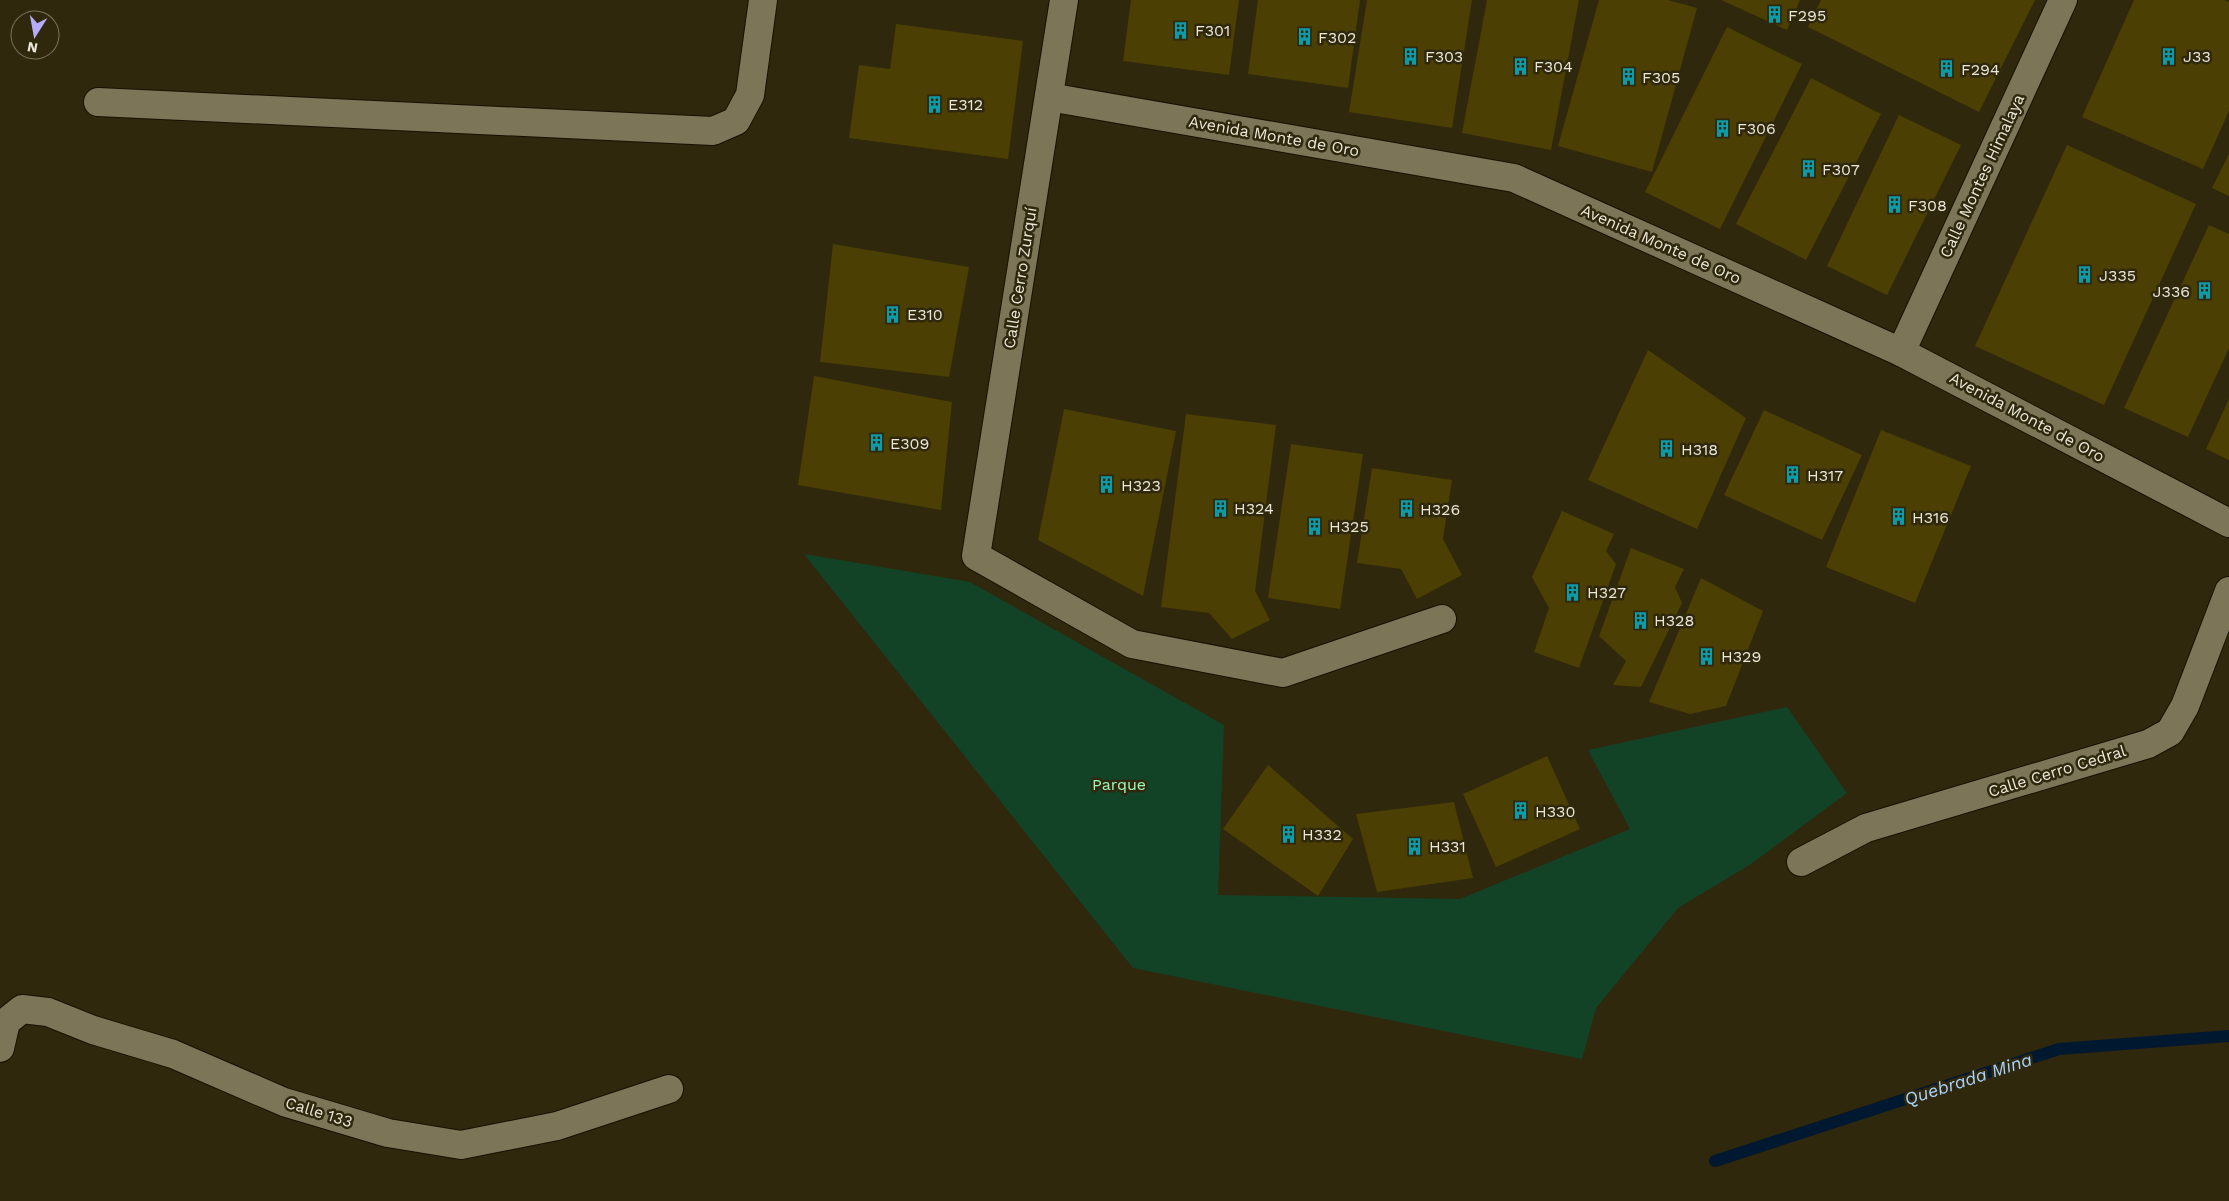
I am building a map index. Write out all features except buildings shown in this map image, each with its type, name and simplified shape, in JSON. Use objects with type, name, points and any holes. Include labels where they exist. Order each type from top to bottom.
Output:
[{"type":"street","points":[[98,102],[713,131],[736,121],[750,96],[763,0]]},
{"type":"street","name":"Calle Cerro Zurquí","points":[[1064,0],[976,556],[1132,644],[1283,673],[1442,619]]},
{"type":"street","name":"Calle Montes Himalaya","points":[[1900,352],[2062,0]]},
{"type":"street","name":"Avenida Monte de Oro","points":[[1049,97],[1514,178],[1900,352],[2229,523]]},
{"type":"street","name":"Calle Cerro Cedral","points":[[1801,862],[1866,828],[2148,744],[2170,732],[2186,706],[2229,590]]},
{"type":"street","name":"Calle 133","points":[[0,1048],[6,1022],[22,1009],[48,1012],[93,1030],[173,1054],[284,1102],[388,1133],[461,1145],[557,1126],[669,1089]]},
{"type":"green space","name":"Parque","points":[[804,554],[970,582],[1224,725],[1218,895],[1460,899],[1630,829],[1588,750],[1787,707],[1847,793],[1751,864],[1678,908],[1596,1008],[1582,1059],[1133,968]]},
{"type":"waterway","name":"Quebrada Mina","points":[[1715,1161],[2059,1049],[2229,1036]]},
{"type":"place","name":"F295","points":[[1774,15]]},
{"type":"place","name":"F301","points":[[1181,30]]},
{"type":"place","name":"F302","points":[[1304,37]]},
{"type":"place","name":"F303","points":[[1411,56]]},
{"type":"place","name":"J33","points":[[2169,56]]},
{"type":"place","name":"F304","points":[[1520,66]]},
{"type":"place","name":"F294","points":[[1947,69]]},
{"type":"place","name":"F305","points":[[1628,77]]},
{"type":"place","name":"E312","points":[[934,104]]},
{"type":"place","name":"F306","points":[[1723,128]]},
{"type":"place","name":"F307","points":[[1808,169]]},
{"type":"place","name":"F308","points":[[1894,205]]},
{"type":"place","name":"J335","points":[[2085,275]]},
{"type":"place","name":"J336","points":[[2204,291]]},
{"type":"place","name":"E310","points":[[893,314]]},
{"type":"place","name":"E309","points":[[876,443]]},
{"type":"place","name":"H318","points":[[1667,449]]},
{"type":"place","name":"H317","points":[[1793,475]]},
{"type":"place","name":"H323","points":[[1107,485]]},
{"type":"place","name":"H324","points":[[1220,508]]},
{"type":"place","name":"H326","points":[[1406,509]]},
{"type":"place","name":"H316","points":[[1898,517]]},
{"type":"place","name":"H325","points":[[1315,526]]},
{"type":"place","name":"H327","points":[[1573,592]]},
{"type":"place","name":"H328","points":[[1640,620]]},
{"type":"place","name":"H329","points":[[1707,656]]},
{"type":"place","name":"H330","points":[[1521,811]]},
{"type":"place","name":"H332","points":[[1288,834]]},
{"type":"place","name":"H331","points":[[1415,846]]}]
